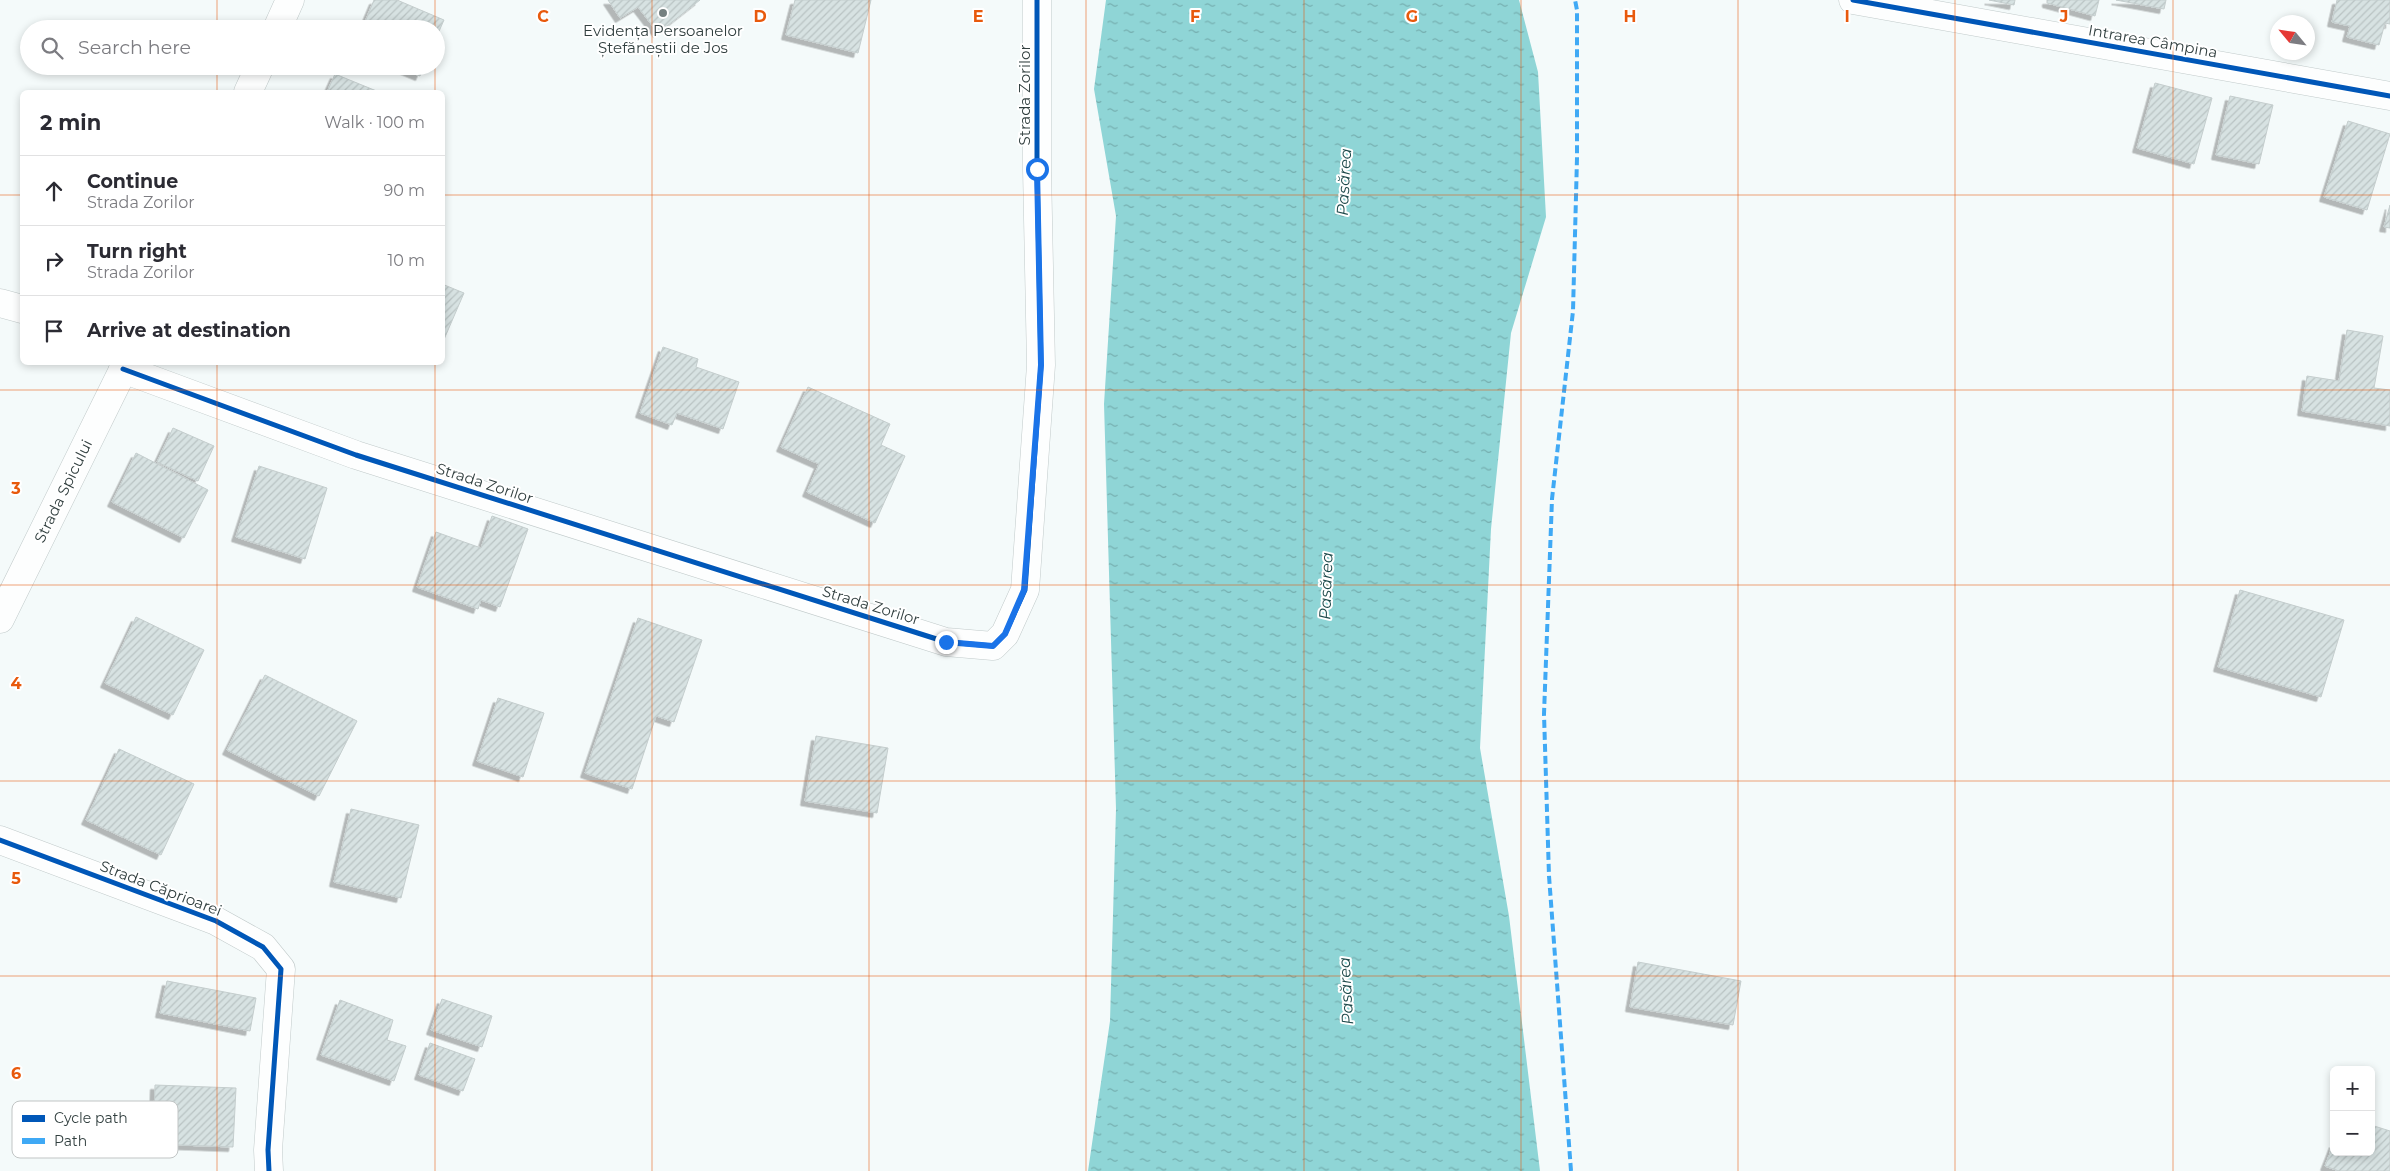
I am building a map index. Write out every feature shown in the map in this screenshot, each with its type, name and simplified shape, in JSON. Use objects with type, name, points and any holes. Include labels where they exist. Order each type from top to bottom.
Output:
[{"type":"street","points":[[281,20],[290,0]]},
{"type":"street","name":"Strada Zorilor","points":[[125,366],[356,454],[552,518],[946,642],[993,646],[1005,634],[1024,590],[1041,365],[1037,169],[1037,0]]},
{"type":"street","name":"Intrarea Câmpina","points":[[1853,0],[2390,96]]},
{"type":"street","points":[[249,90],[256,75]]},
{"type":"street","points":[[0,304],[20,309]]},
{"type":"street","name":"Strada Spicului","points":[[0,619],[125,366]]},
{"type":"street","name":"Strada Căprioarei","points":[[0,840],[216,921],[263,947],[269,954],[281,969],[268,1150],[269,1171]]},
{"type":"water","name":"Pasărea","points":[[1106,0],[1519,0],[1538,72],[1546,217],[1511,333],[1491,529],[1480,748],[1509,916],[1540,1171],[1088,1171],[1110,1021],[1116,809],[1104,404],[1116,216],[1094,89]]},
{"type":"building","points":[[374,0],[397,0],[444,20],[366,20]]},
{"type":"building","name":"Evidența Persoanelor Ștefăneștii de Jos","points":[[608,0],[700,0],[658,33],[638,7],[620,18]]},
{"type":"building","points":[[795,0],[871,0],[858,53],[786,35]]},
{"type":"building","points":[[1989,0],[2015,0],[2014,5]]},
{"type":"building","points":[[2047,0],[2099,0],[2095,16],[2047,3]]},
{"type":"building","points":[[2116,0],[2166,0],[2164,9]]},
{"type":"building","points":[[2337,0],[2390,0],[2390,24],[2385,23],[2379,45],[2347,37],[2350,26],[2332,22]]},
{"type":"building","points":[[335,75],[337,75],[374,90],[328,90]]},
{"type":"building","points":[[2155,83],[2212,98],[2194,164],[2137,148]]},
{"type":"building","points":[[2230,96],[2273,105],[2259,164],[2216,155]]},
{"type":"building","points":[[2348,121],[2390,134],[2367,210],[2324,197]]},
{"type":"building","points":[[2390,205],[2390,228],[2384,227]]},
{"type":"building","points":[[445,285],[464,293],[445,337]]},
{"type":"building","points":[[2347,330],[2383,336],[2374,388],[2390,390],[2390,426],[2302,411],[2307,376],[2339,381]]},
{"type":"building","points":[[663,347],[698,359],[696,367],[739,382],[723,429],[677,413],[672,425],[640,413]]},
{"type":"building","points":[[808,387],[890,424],[881,445],[905,456],[875,523],[807,492],[819,464],[781,447]]},
{"type":"building","points":[[173,428],[214,446],[198,481],[157,462]]},
{"type":"building","points":[[136,453],[208,490],[184,538],[112,502]]},
{"type":"building","points":[[259,466],[327,488],[305,559],[236,537]]},
{"type":"building","points":[[492,516],[528,529],[500,607],[481,600],[478,609],[417,587],[436,532],[481,548]]},
{"type":"building","points":[[2240,590],[2344,620],[2321,697],[2218,667]]},
{"type":"building","points":[[136,617],[204,650],[173,715],[105,683]]},
{"type":"building","points":[[638,618],[702,640],[674,722],[656,716],[632,789],[585,773]]},
{"type":"building","points":[[265,675],[357,721],[319,796],[227,750]]},
{"type":"building","points":[[498,698],[544,713],[523,777],[477,761]]},
{"type":"building","points":[[816,736],[888,748],[877,813],[805,801]]},
{"type":"building","points":[[119,749],[194,784],[161,855],[86,820]]},
{"type":"building","points":[[351,809],[419,825],[401,898],[334,882]]},
{"type":"building","points":[[1638,962],[1741,981],[1733,1025],[1630,1007]]},
{"type":"building","points":[[167,981],[256,998],[250,1031],[160,1013]]},
{"type":"building","points":[[442,999],[492,1016],[482,1047],[431,1030]]},
{"type":"building","points":[[340,1000],[393,1020],[387,1040],[406,1046],[394,1081],[321,1055]]},
{"type":"building","points":[[430,1043],[475,1059],[463,1091],[419,1075]]},
{"type":"building","points":[[155,1085],[236,1088],[233,1147],[178,1145],[178,1101],[154,1101]]},
{"type":"building","points":[[2375,1126],[2390,1131],[2390,1171],[2339,1171],[2325,1166],[2330,1153],[2330,1156],[2375,1156]]},
{"type":"marked path","points":[[1571,1171],[1549,876],[1544,714],[1552,499],[1573,311],[1577,158],[1577,10],[1575,0]]},
{"type":"cycle path","points":[[123,369],[356,455],[946,642],[993,646],[1005,634],[1025,590],[1041,365],[1037,169],[1037,0]]},
{"type":"cycle path","points":[[1853,0],[2390,96]]},
{"type":"cycle path","points":[[0,840],[216,921],[263,947],[281,969],[268,1150],[269,1171]]},
{"type":"place","name":"Evidența Persoanelor Ștefăneștii de Jos","points":[[663,13]]},
{"type":"route","points":[[946,642],[993,646],[1005,634],[1024,590],[1041,365],[1037,169]]}]
